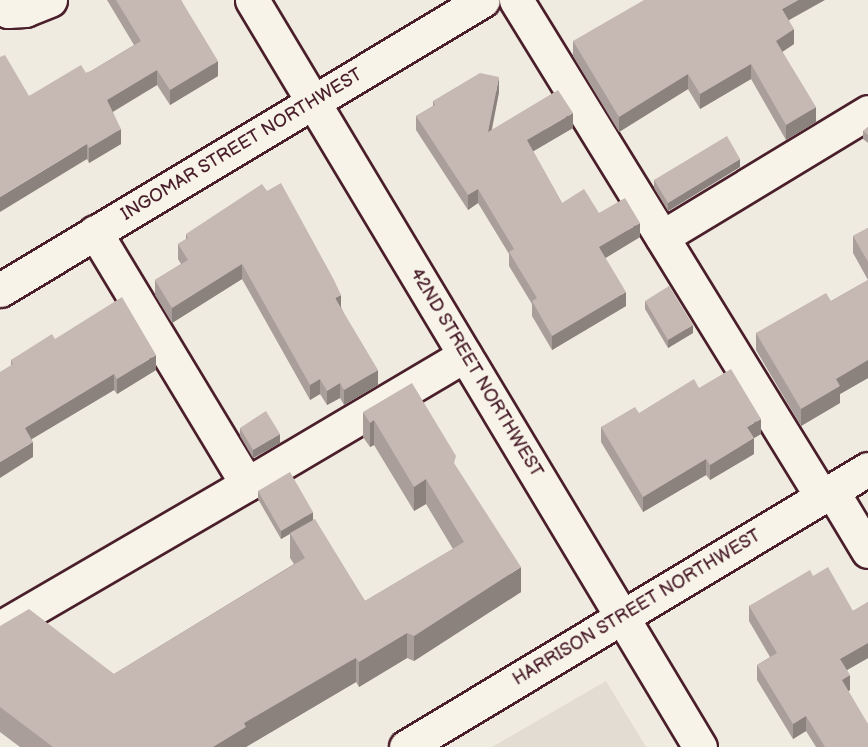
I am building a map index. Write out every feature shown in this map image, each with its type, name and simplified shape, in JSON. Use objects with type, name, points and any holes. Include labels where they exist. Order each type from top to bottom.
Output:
[{"type":"street","points":[[0,5],[8,11],[25,10],[50,0]]},
{"type":"street","name":"42ND STREET NORTHWEST","points":[[252,0],[700,747]]},
{"type":"street","name":"INGOMAR STREET NORTHWEST","points":[[0,290],[483,0]]},
{"type":"street","points":[[516,0],[662,237],[827,494],[868,551]]},
{"type":"street","points":[[662,237],[868,112]]},
{"type":"street","points":[[95,232],[247,484]]},
{"type":"street","points":[[0,628],[465,355]]},
{"type":"street","name":"HARRISON STREET NORTHWEST","points":[[406,747],[868,470]]},
{"type":"shaded area","points":[[606,681],[646,747],[492,747]]},
{"type":"building","points":[[116,0],[181,0],[218,61],[170,90],[157,70],[107,100],[121,129],[89,148],[87,144],[0,197],[0,57],[5,55],[29,96],[81,65],[86,73],[91,71],[141,41]]},
{"type":"building","points":[[644,0],[798,0],[782,9],[794,29],[776,41],[816,107],[786,125],[751,64],[700,94],[688,74],[619,117],[573,41]]},
{"type":"building","points":[[480,73],[499,77],[488,132],[558,90],[573,113],[527,140],[562,203],[584,189],[599,213],[625,198],[640,223],[599,247],[626,292],[552,336],[532,301],[537,298],[509,252],[514,249],[478,189],[468,195],[416,116],[435,105],[433,101]]},
{"type":"building","points":[[727,136],[740,159],[668,203],[654,180]]},
{"type":"building","points":[[281,183],[334,280],[341,295],[335,298],[378,370],[344,390],[340,383],[327,391],[320,379],[310,385],[242,264],[172,308],[155,280],[188,260],[178,244],[188,238],[186,234],[262,184],[267,191]]},
{"type":"building","points":[[868,228],[868,262],[853,236]]},
{"type":"building","points":[[868,280],[868,360],[836,379],[840,386],[801,409],[756,333],[826,293],[831,301]]},
{"type":"building","points":[[669,286],[693,325],[668,340],[645,301]]},
{"type":"building","points":[[122,297],[156,355],[117,379],[114,374],[25,428],[33,442],[0,462],[0,372],[13,364],[11,360],[52,334],[55,339]]},
{"type":"building","points":[[731,369],[761,419],[747,427],[754,438],[710,465],[706,459],[643,497],[601,427],[635,407],[639,413],[694,379],[699,388]]},
{"type":"building","points":[[412,383],[456,456],[454,463],[521,567],[414,636],[407,633],[359,662],[356,658],[350,661],[244,723],[246,727],[213,747],[53,747],[0,707],[0,626],[29,609],[114,674],[305,558],[290,533],[315,519],[365,601],[464,542],[426,479],[414,487],[374,420],[370,423],[363,412]]},
{"type":"building","points":[[266,411],[280,434],[253,450],[240,428]]},
{"type":"building","points":[[290,472],[313,512],[281,531],[258,491]]},
{"type":"building","points":[[828,567],[853,611],[868,602],[868,643],[840,659],[850,675],[842,680],[868,724],[868,747],[825,747],[806,716],[793,724],[757,665],[777,653],[749,606],[810,570],[813,576]]}]
